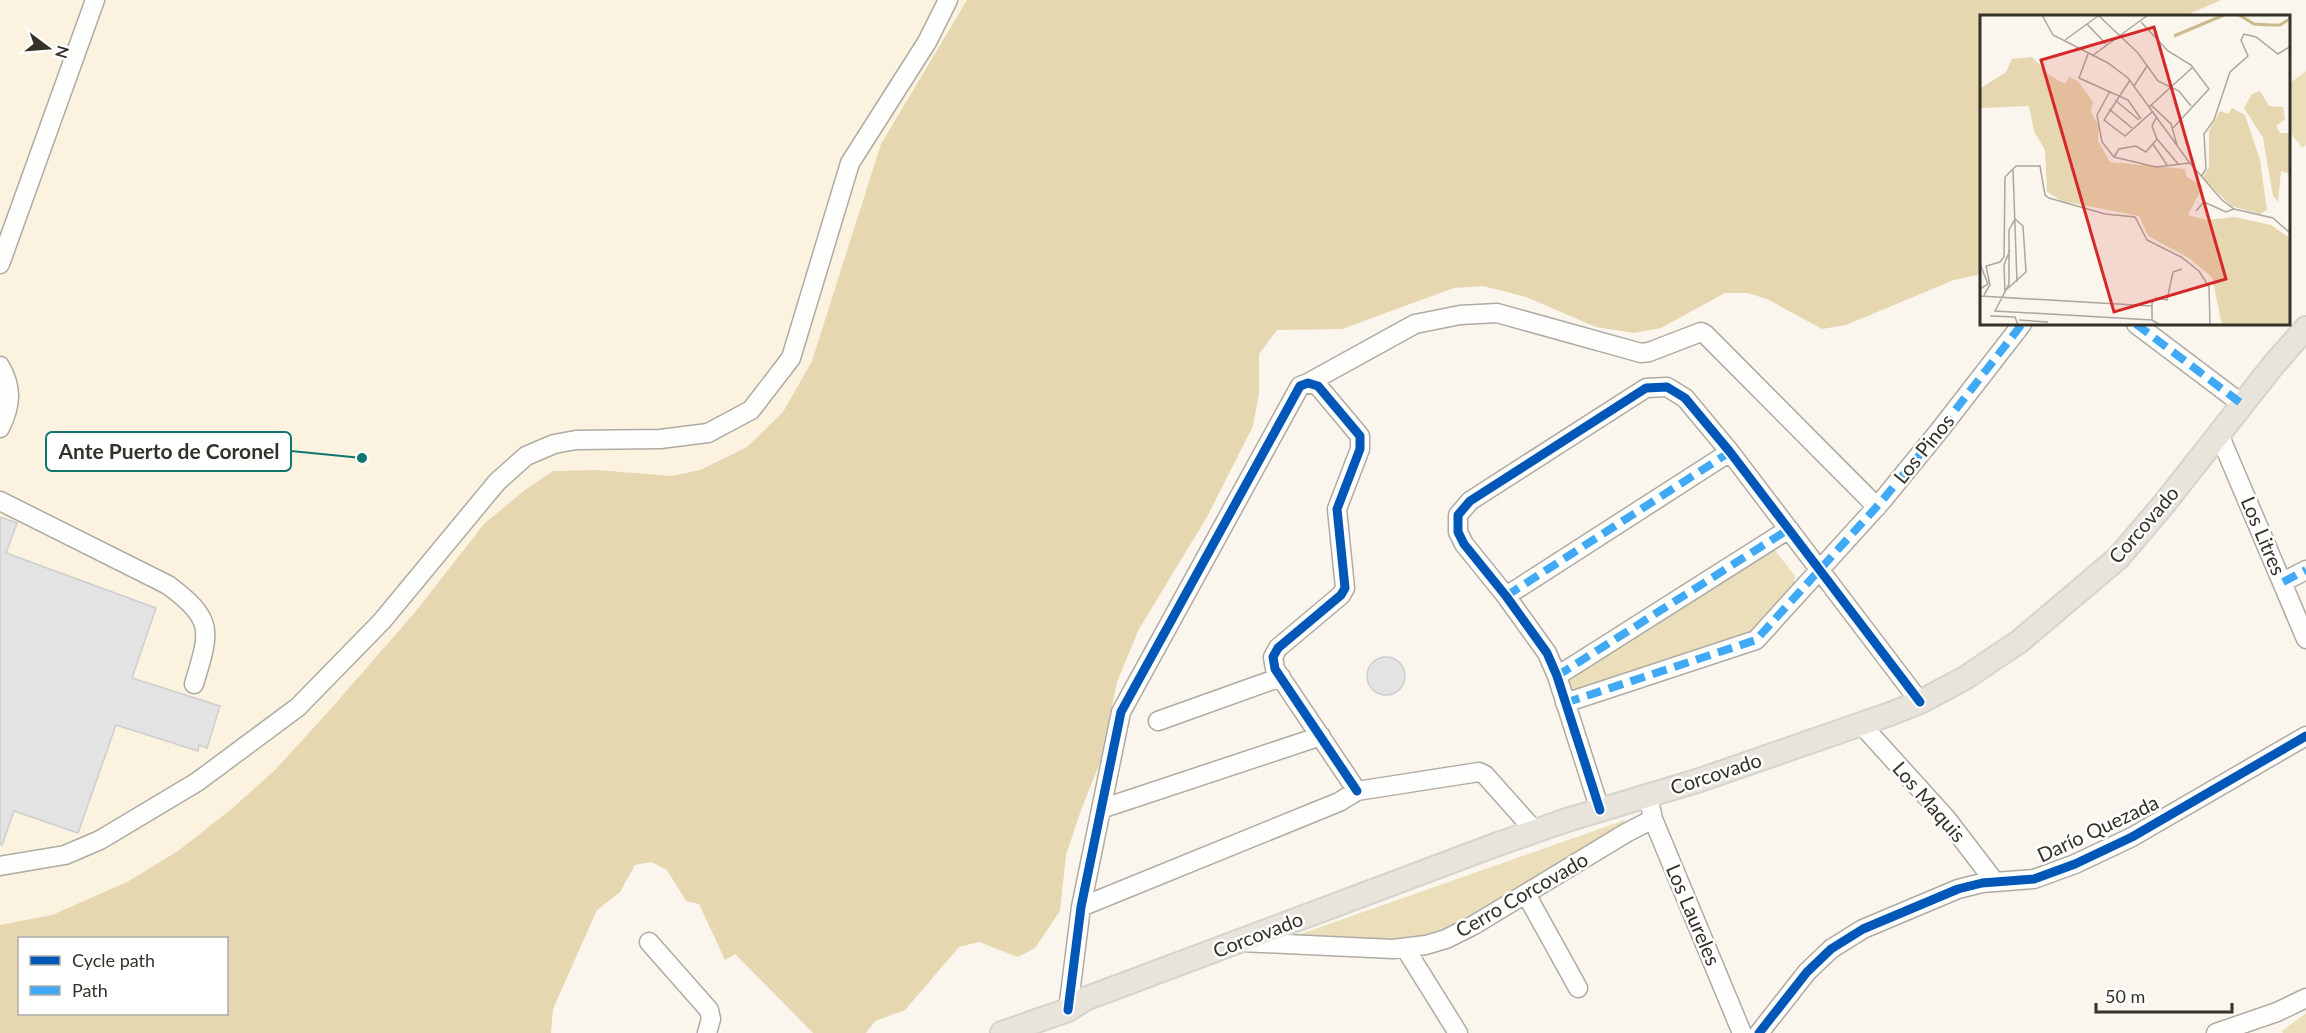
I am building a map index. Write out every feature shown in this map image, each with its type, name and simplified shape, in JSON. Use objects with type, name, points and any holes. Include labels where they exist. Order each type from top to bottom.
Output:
[{"type":"main road","name":"Corcovado","points":[[1002,1033],[1068,1010],[1085,999],[1534,831],[1700,780],[1861,724],[1920,702],[1965,678],[2020,641],[2098,576],[2137,537],[2242,404],[2306,328]]},
{"type":"street","points":[[0,264],[95,0]]},
{"type":"street","points":[[0,866],[65,855],[100,840],[197,782],[298,706],[382,621],[497,482],[526,456],[554,444],[576,440],[660,438],[708,433],[751,410],[791,358],[850,163],[927,42],[948,0]]},
{"type":"street","points":[[1068,1010],[1080,907],[1121,712],[1300,386],[1415,324],[1460,315],[1497,313],[1641,353],[1697,333],[1706,334],[1877,507]]},
{"type":"street","name":"Los Pinos","points":[[1565,703],[1756,640],[1819,568],[1877,507],[1940,431],[2020,326]]},
{"type":"street","points":[[2139,326],[2242,404]]},
{"type":"street","points":[[0,366],[8,381],[10,394],[8,413],[0,429]]},
{"type":"street","points":[[1308,383],[1318,386],[1360,436],[1361,442],[1337,508],[1344,588],[1341,595],[1274,653],[1275,669],[1357,791]]},
{"type":"street","points":[[1600,810],[1557,676],[1542,644],[1461,538],[1456,521],[1461,510],[1470,501],[1629,398],[1653,386],[1667,387],[1677,391],[1685,398],[1730,452],[1920,702]]},
{"type":"street","name":"Los Litres","points":[[2219,434],[2306,639]]},
{"type":"street","points":[[1506,596],[1730,452]]},
{"type":"street","points":[[0,501],[168,585],[188,600],[198,611],[207,633],[194,684]]},
{"type":"street","points":[[1557,676],[1788,529]]},
{"type":"street","points":[[2283,582],[2306,570]]},
{"type":"street","points":[[1158,721],[1281,677]]},
{"type":"street","name":"Los Maquis","points":[[1861,724],[1946,818],[1995,882]]},
{"type":"street","points":[[1101,809],[1321,736]]},
{"type":"street","name":"Darío Quezada","points":[[1759,1033],[1807,972],[1846,938],[1948,892],[1968,886],[2034,879],[2076,864],[2132,837],[2306,736]]},
{"type":"street","points":[[1080,907],[1339,802],[1357,791],[1479,772],[1485,775],[1534,831]]},
{"type":"street","name":"Los Laureles","points":[[1648,795],[1653,819],[1742,1033]]},
{"type":"street","name":"Cerro Corcovado","points":[[1239,942],[1406,948],[1426,945],[1460,933],[1653,819]]},
{"type":"street","points":[[1526,894],[1578,988]]},
{"type":"street","points":[[649,942],[709,1010],[711,1019],[707,1033]]},
{"type":"street","points":[[1406,948],[1458,1033]]},
{"type":"street","points":[[2217,1033],[2277,1012],[2306,998]]},
{"type":"shaded area","points":[[0,0],[967,0],[881,144],[812,361],[783,412],[747,447],[700,469],[672,476],[596,470],[553,471],[525,490],[484,524],[416,611],[328,712],[275,770],[229,811],[178,851],[127,882],[52,915],[0,925]]},
{"type":"shaded area","points":[[967,0],[2221,0],[2186,15],[1980,15],[1980,274],[1954,280],[1846,325],[1822,329],[1767,299],[1747,293],[1725,293],[1661,328],[1634,333],[1596,327],[1526,297],[1483,286],[1454,288],[1342,329],[1277,330],[1259,354],[1259,394],[1253,426],[1207,517],[1139,629],[1117,682],[1100,763],[1066,855],[1060,911],[1035,948],[1018,957],[979,942],[959,947],[905,1010],[875,1021],[866,1033],[813,1033],[735,954],[725,960],[699,904],[686,901],[667,870],[651,862],[635,865],[620,892],[597,910],[553,1009],[551,1033],[0,1033],[0,925],[52,915],[127,882],[178,851],[229,811],[275,770],[328,712],[416,611],[484,524],[525,490],[553,471],[596,470],[672,476],[700,470],[747,447],[783,412],[812,361],[881,144]]},
{"type":"shaded area","points":[[2306,71],[2306,145],[2302,148],[2291,133],[2291,82]]},
{"type":"shaded area","points":[[1773,548],[1795,576],[1793,589],[1748,640],[1573,697],[1567,684],[1569,677]]},
{"type":"shaded area","points":[[1625,820],[1623,825],[1473,919],[1425,938],[1406,943],[1292,937]]},
{"type":"shaded area","points":[[2306,1013],[2306,1033],[2283,1033],[2282,1031]]},
{"type":"building","points":[[0,517],[17,523],[6,553],[156,608],[132,678],[220,706],[207,748],[199,745],[198,751],[116,725],[78,833],[14,811],[2,845],[0,844]]},
{"type":"building","points":[[1386,657],[1400,662],[1405,676],[1400,690],[1386,695],[1372,690],[1367,676],[1372,662]]},
{"type":"marked path","points":[[1565,703],[1756,640],[1881,502],[2020,326]]},
{"type":"marked path","points":[[2139,326],[2242,404]]},
{"type":"marked path","points":[[1506,596],[1730,452]]},
{"type":"marked path","points":[[1557,676],[1789,529]]},
{"type":"marked path","points":[[2283,582],[2306,570]]},
{"type":"cycle path","points":[[1068,1010],[1081,907],[1121,712],[1300,386],[1308,383],[1318,386],[1360,436],[1360,449],[1337,509],[1345,588],[1341,595],[1278,648],[1273,657],[1275,669],[1357,791]]},
{"type":"cycle path","points":[[1600,810],[1557,676],[1547,653],[1506,596],[1464,544],[1458,532],[1458,515],[1470,501],[1646,388],[1667,387],[1685,398],[1730,452],[1920,702]]},
{"type":"cycle path","points":[[1759,1033],[1807,972],[1831,949],[1863,929],[1958,889],[1982,883],[2034,879],[2075,864],[2132,837],[2306,736]]},
{"type":"place","name":"Ante Puerto de Coronel","points":[[362,458]]}]
